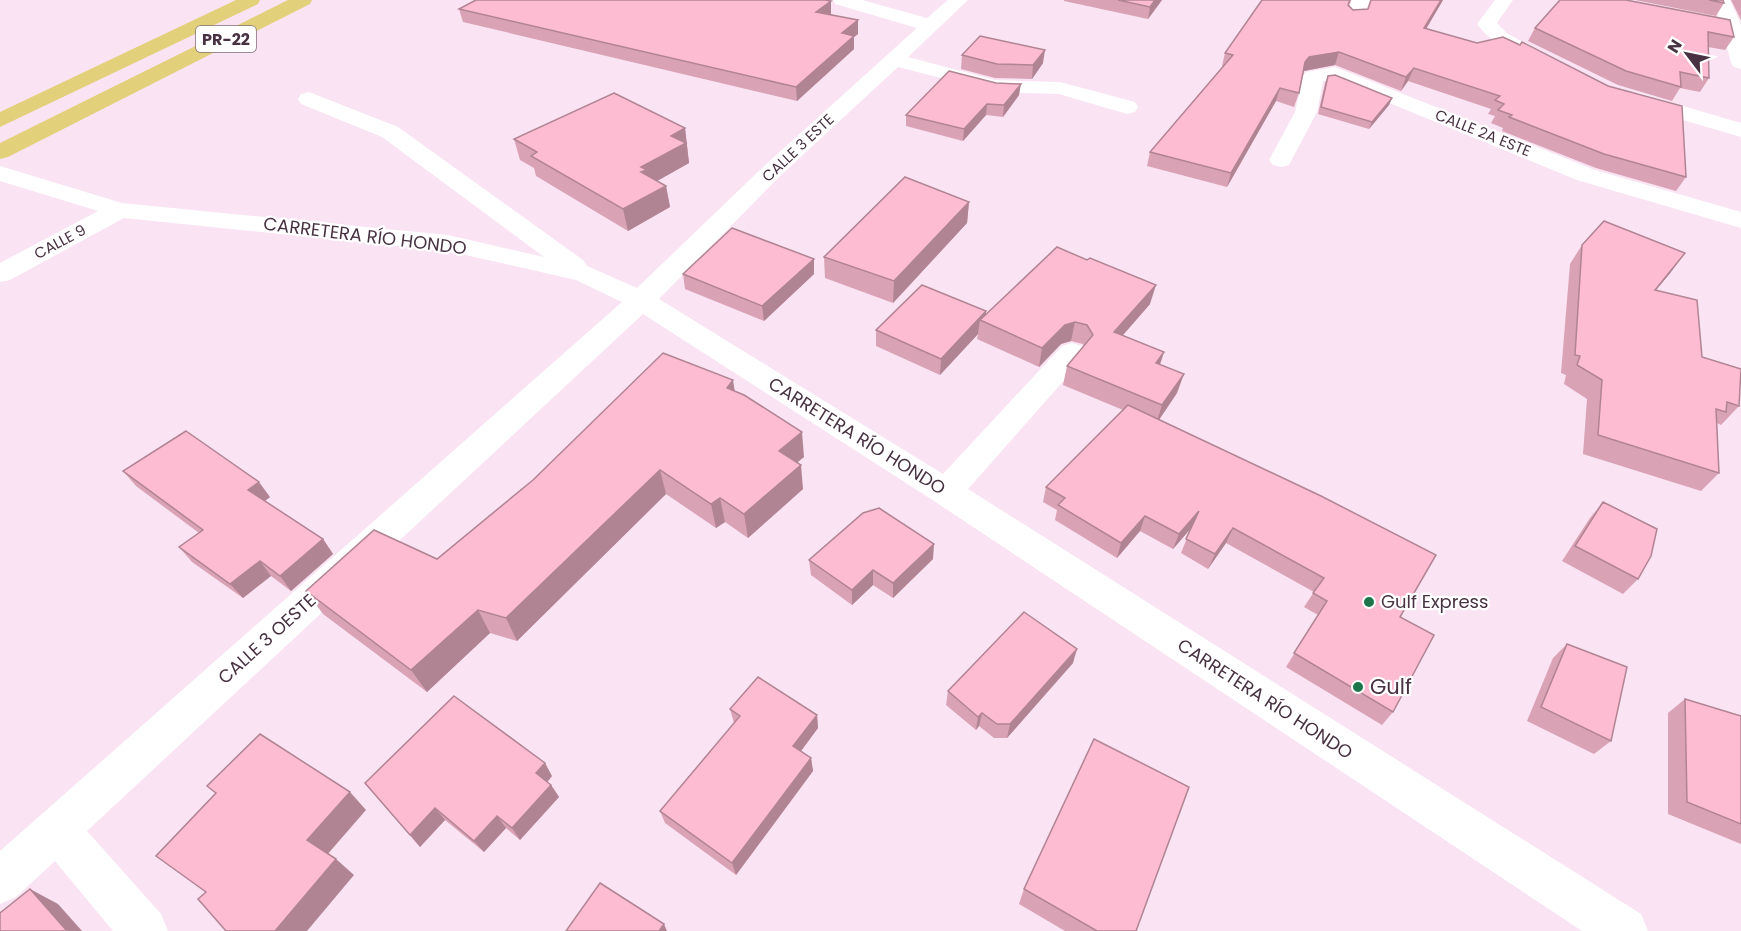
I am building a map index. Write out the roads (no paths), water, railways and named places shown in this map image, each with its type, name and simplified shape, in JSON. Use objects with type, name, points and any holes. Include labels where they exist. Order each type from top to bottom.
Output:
[{"type":"highway","points":[[0,120],[251,0]]},
{"type":"highway","name":"PR-22","points":[[0,152],[303,0]]},
{"type":"street","points":[[842,0],[930,26]]},
{"type":"street","name":"CALLE 3 ESTE","points":[[642,300],[771,172],[959,0]]},
{"type":"street","points":[[1504,0],[1487,24],[1501,38],[1556,67]]},
{"type":"street","points":[[1721,0],[1736,38],[1741,63]]},
{"type":"street","points":[[1709,22],[1736,38]]},
{"type":"street","points":[[895,60],[995,86],[1014,88],[1034,85],[1060,88],[1127,107]]},
{"type":"street","name":"CALLE 2A ESTE","points":[[1281,160],[1306,112],[1313,76],[1335,73],[1586,175],[1741,220]]},
{"type":"street","points":[[1620,95],[1741,130]]},
{"type":"street","points":[[309,99],[390,132],[585,274]]},
{"type":"street","name":"CARRETERA RÍO HONDO","points":[[0,172],[120,210],[448,243],[585,274],[642,300],[945,492],[1624,931]]},
{"type":"street","name":"CALLE 9","points":[[0,273],[120,210]]},
{"type":"street","name":"CALLE 3 OESTE","points":[[0,881],[642,300]]},
{"type":"street","points":[[945,492],[1071,353]]},
{"type":"street","points":[[56,829],[144,931]]},
{"type":"place","name":"Gulf Express","points":[[1369,602]]},
{"type":"place","name":"Gulf","points":[[1358,687]]}]
